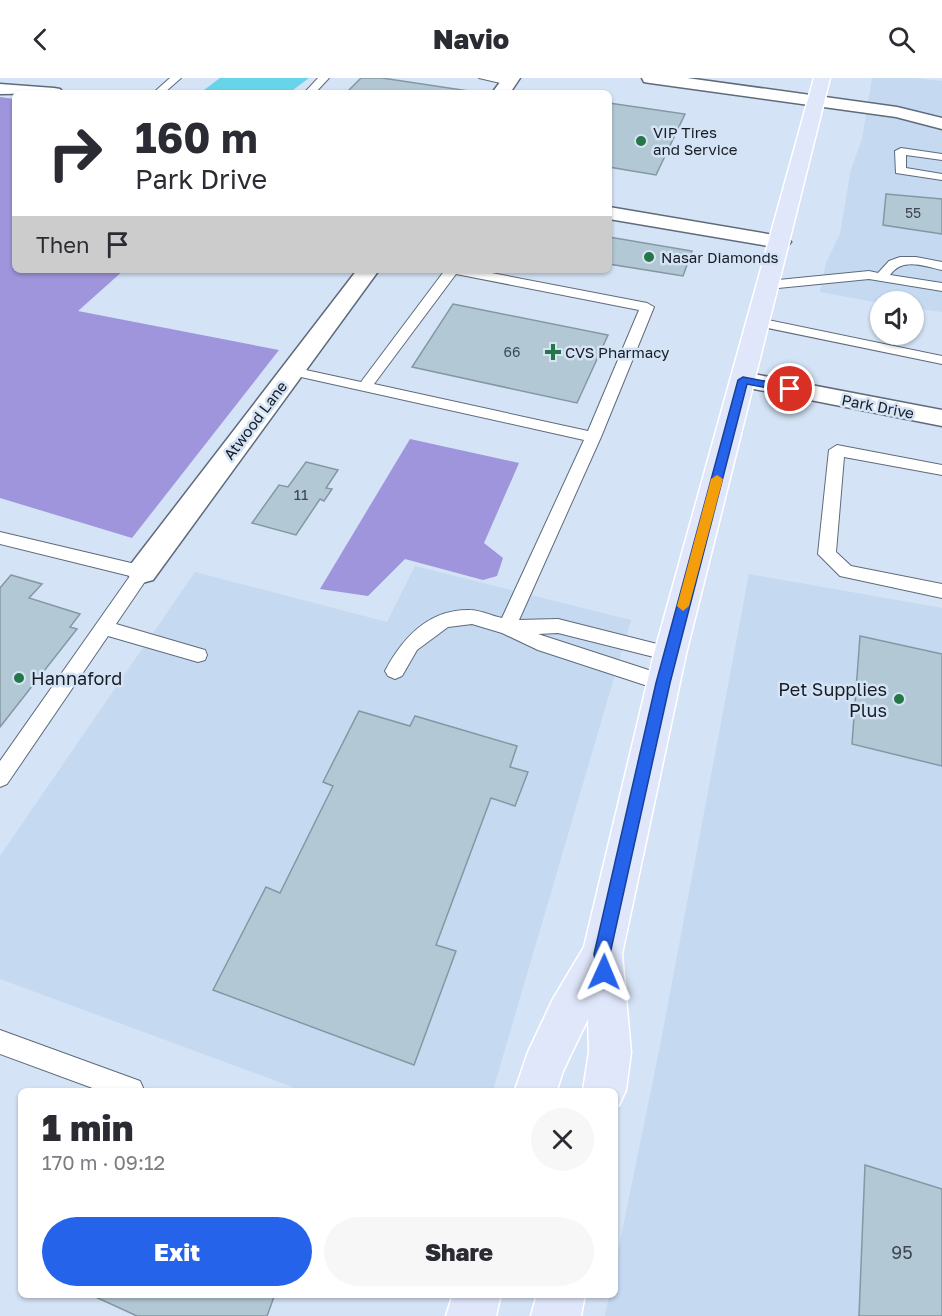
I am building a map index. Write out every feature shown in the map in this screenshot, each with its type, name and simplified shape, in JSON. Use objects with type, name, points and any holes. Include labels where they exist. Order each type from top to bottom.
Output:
[{"type":"main road","points":[[537,1088],[543,1067],[568,1014],[602,954],[667,669],[822,78]]},
{"type":"main road","points":[[602,954],[610,1052],[604,1088]]},
{"type":"main road","points":[[471,1316],[476,1298]]},
{"type":"main road","points":[[556,1316],[560,1298]]},
{"type":"street","points":[[650,78],[897,112],[942,124]]},
{"type":"street","points":[[612,214],[780,242]]},
{"type":"street","name":"Atwood Lane","points":[[142,572],[366,273]]},
{"type":"street","name":"Park Drive","points":[[743,380],[942,418]]},
{"type":"lane","points":[[161,90],[171,78]]},
{"type":"lane","points":[[312,90],[324,78]]},
{"type":"lane","points":[[484,78],[507,84]]},
{"type":"lane","points":[[942,157],[901,152],[900,171],[942,177]]},
{"type":"lane","points":[[882,277],[888,265],[893,262],[906,260],[942,266]]},
{"type":"lane","points":[[365,387],[452,273]]},
{"type":"lane","points":[[470,273],[647,307],[593,437],[507,627]]},
{"type":"lane","points":[[768,285],[869,275],[942,287]]},
{"type":"lane","points":[[759,322],[942,360]]},
{"type":"lane","points":[[292,371],[593,437]]},
{"type":"lane","points":[[942,470],[837,450],[827,554],[846,571],[942,591]]},
{"type":"lane","points":[[0,538],[142,572],[0,778]]},
{"type":"lane","points":[[395,671],[410,645],[444,620],[472,617],[507,627],[545,645],[667,669]]},
{"type":"lane","points":[[507,627],[558,626],[667,669]]},
{"type":"lane","points":[[102,627],[198,655]]},
{"type":"lane","points":[[0,1042],[126,1088]]},
{"type":"lane","points":[[457,1298],[465,1316]]},
{"type":"shaded area","points":[[872,78],[915,78],[942,81],[942,312],[924,309],[924,291],[870,291],[870,301],[820,292],[826,263],[840,234],[851,169],[862,139]]},
{"type":"shaded area","points":[[0,97],[12,99],[12,273],[121,273],[78,311],[279,350],[132,538],[0,498]]},
{"type":"shaded area","points":[[410,439],[519,463],[484,543],[503,558],[497,576],[483,580],[405,559],[368,596],[320,589]]},
{"type":"shaded area","points":[[415,566],[631,620],[494,1088],[296,1088],[0,979],[0,856],[195,572],[387,622]]},
{"type":"shaded area","points":[[749,574],[942,608],[942,1316],[605,1316],[608,1298],[618,1298],[618,1251],[661,1041]]},
{"type":"water","points":[[220,78],[309,78],[293,90],[204,90]]},
{"type":"building","points":[[361,78],[382,78],[462,90],[349,90]]},
{"type":"building","name":"VIP Tires and Service","points":[[612,103],[685,114],[656,175],[612,168]]},
{"type":"building","points":[[886,194],[942,199],[942,234],[883,225]]},
{"type":"building","name":"Nasar Diamonds","points":[[612,238],[692,251],[683,276],[612,264]]},
{"type":"building","name":"CVS Pharmacy","points":[[453,304],[608,335],[577,403],[412,367]]},
{"type":"building","points":[[306,462],[338,470],[326,488],[332,489],[324,501],[320,499],[296,535],[252,523],[279,485],[288,487]]},
{"type":"building","name":"Hannaford","points":[[11,575],[42,584],[29,598],[80,614],[70,627],[77,629],[0,727],[0,588]]},
{"type":"building","name":"Pet Supplies Plus","points":[[860,636],[942,654],[942,766],[852,744]]},
{"type":"building","points":[[359,711],[410,726],[415,716],[517,746],[510,767],[528,772],[515,806],[491,798],[436,945],[456,951],[414,1065],[213,990],[266,887],[280,893],[333,786],[323,782]]},
{"type":"building","points":[[865,1165],[942,1189],[942,1316],[859,1316]]},
{"type":"building","points":[[98,1298],[274,1298],[267,1316],[137,1316]]},
{"type":"slow traffic","points":[[683,606],[717,479]]},
{"type":"place","name":"VIP Tires and Service","points":[[641,141]]},
{"type":"place","name":"Nasar Diamonds","points":[[649,257]]},
{"type":"place","name":"CVS Pharmacy","points":[[553,352]]},
{"type":"place","name":"Hannaford","points":[[19,678]]},
{"type":"place","name":"Pet Supplies Plus","points":[[899,699]]},
{"type":"route","points":[[604,972],[602,954],[663,683],[743,380],[790,389]]}]
